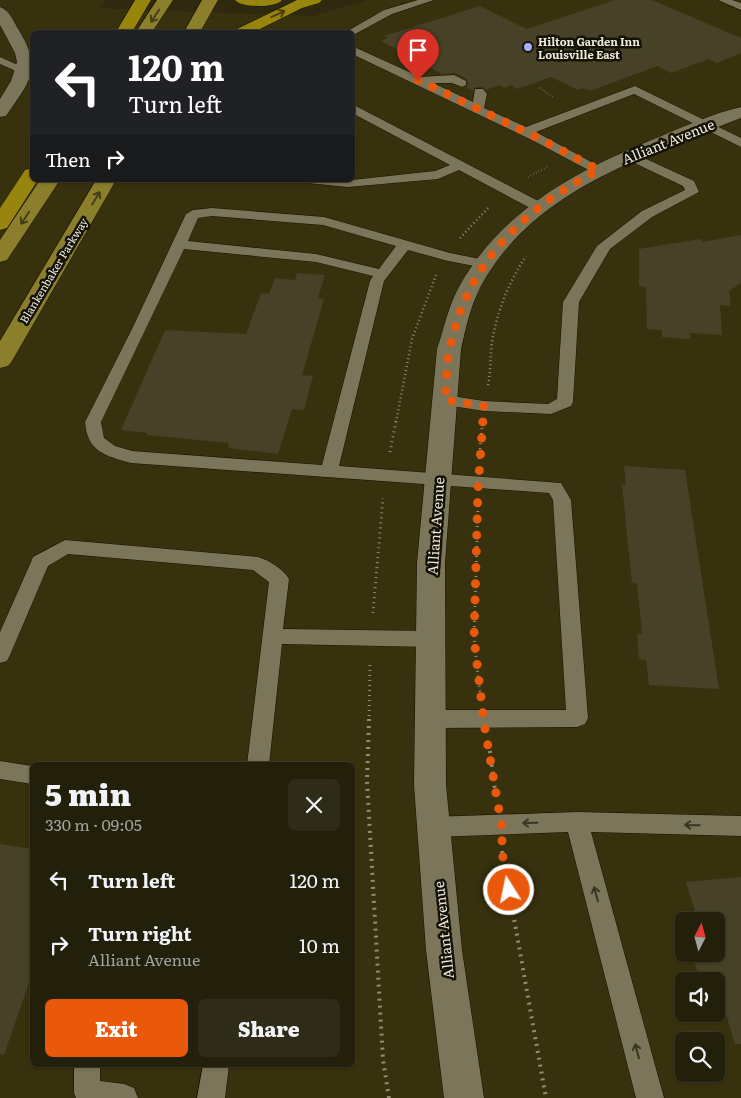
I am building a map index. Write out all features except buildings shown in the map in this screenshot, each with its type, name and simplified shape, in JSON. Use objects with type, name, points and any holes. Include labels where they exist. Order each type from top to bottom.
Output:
[{"type":"highway","points":[[125,30],[143,0]]},
{"type":"highway","points":[[243,0],[274,0]]},
{"type":"highway","points":[[247,30],[298,5],[314,0]]},
{"type":"highway","points":[[0,224],[30,177]]},
{"type":"main road","points":[[145,30],[165,0]]},
{"type":"main road","points":[[193,30],[210,0]]},
{"type":"main road","points":[[0,256],[49,182]]},
{"type":"main road","name":"Blankenbaker Parkway","points":[[0,361],[105,182]]},
{"type":"street","points":[[0,12],[24,51],[26,64],[25,72],[1,109]]},
{"type":"street","name":"Alliant Avenue","points":[[464,1098],[444,950],[430,785],[431,563],[449,349],[457,316],[472,284],[485,264],[515,227],[539,207],[576,182],[599,170],[741,112]]},
{"type":"lane","points":[[355,30],[388,12],[429,0]]},
{"type":"lane","points":[[723,0],[741,8]]},
{"type":"lane","points":[[355,50],[525,132],[599,170]]},
{"type":"lane","points":[[0,60],[25,72]]},
{"type":"lane","points":[[418,80],[454,79],[462,83]]},
{"type":"lane","points":[[525,132],[635,90],[741,143]]},
{"type":"lane","points":[[478,109],[482,94],[479,92]]},
{"type":"lane","points":[[355,110],[539,207]]},
{"type":"lane","points":[[445,400],[484,406],[550,409],[565,402],[571,302],[604,246],[647,214],[692,192],[688,184],[631,156]]},
{"type":"lane","points":[[355,181],[438,175],[460,165]]},
{"type":"lane","points":[[430,719],[577,718],[562,500],[555,487],[131,457],[99,445],[93,436],[93,422],[140,329],[193,214],[212,212],[324,220],[448,257],[485,264]]},
{"type":"lane","points":[[179,244],[316,258],[382,274]]},
{"type":"lane","points":[[330,472],[377,281],[405,244]]},
{"type":"lane","points":[[0,655],[40,562],[65,547],[258,564],[280,579],[258,762]]},
{"type":"lane","points":[[274,636],[431,639]]},
{"type":"lane","points":[[0,770],[30,775]]},
{"type":"lane","points":[[577,822],[650,1098]]},
{"type":"lane","points":[[433,827],[577,822],[741,826]]},
{"type":"lane","points":[[87,1067],[87,1093],[124,1098]]},
{"type":"lane","points":[[211,1098],[216,1067]]},
{"type":"path","points":[[540,88],[561,102]]},
{"type":"path","points":[[528,254],[516,271],[499,316],[491,355],[491,374],[484,406],[478,482],[474,638],[484,719],[501,824],[502,852],[546,1098]]},
{"type":"shaded area","points":[[0,0],[106,0],[98,8],[313,16],[367,0],[741,0],[741,1098],[0,1098]]},
{"type":"place","name":"Hilton Garden Inn Louisville East","points":[[528,47]]},
{"type":"route","points":[[418,80],[599,170],[576,182],[542,205],[515,227],[491,254],[464,300],[457,316],[449,349],[445,400],[484,406],[478,489],[474,638],[484,723],[502,828],[502,852],[509,890]]}]
